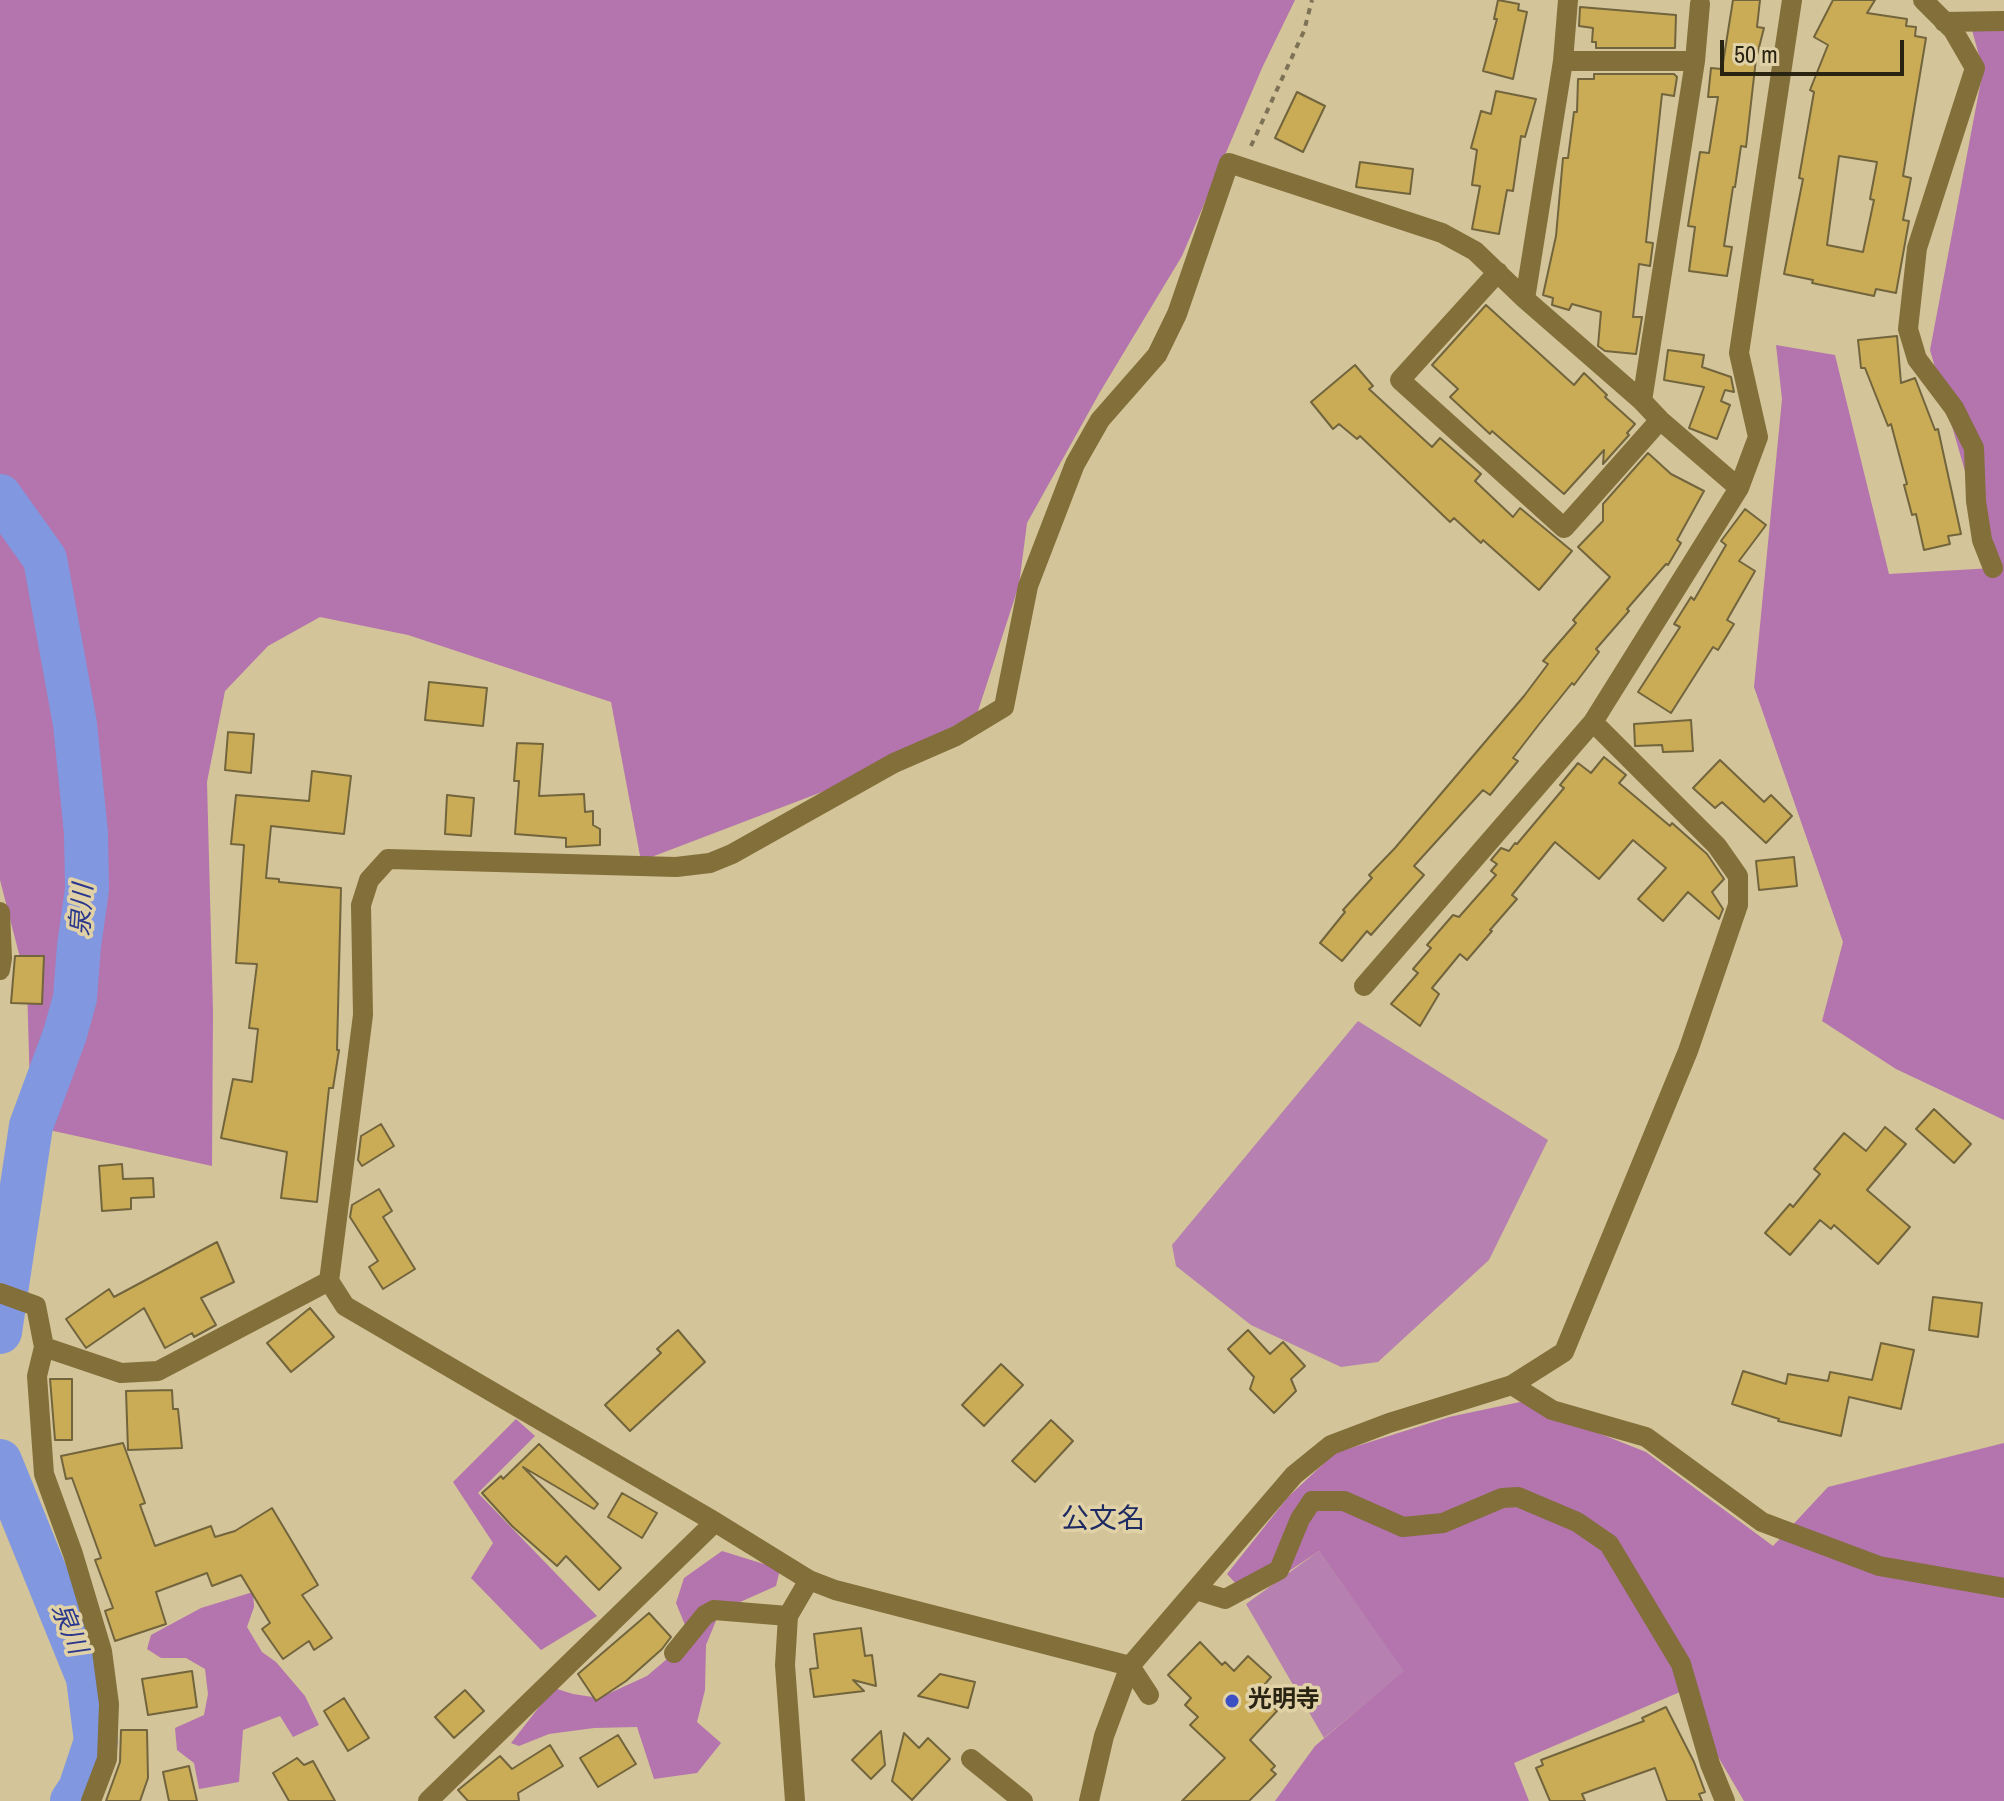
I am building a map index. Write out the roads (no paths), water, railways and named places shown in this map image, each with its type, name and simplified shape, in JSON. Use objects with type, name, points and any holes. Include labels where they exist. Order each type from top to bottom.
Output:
[{"type":"street","points":[[1525,299],[1563,61],[1568,0]]},
{"type":"street","points":[[1364,986],[1593,722],[1739,488],[1758,437],[1739,353],[1792,0]]},
{"type":"street","points":[[1923,0],[1953,30],[1975,68],[1917,248],[1908,329],[1917,359],[1954,408],[1974,448],[1976,501],[1982,540],[1993,568]]},
{"type":"street","points":[[1642,401],[1695,61],[1700,4]]},
{"type":"street","points":[[1944,22],[2004,21]]},
{"type":"street","points":[[1563,61],[1695,61]]},
{"type":"street","points":[[1149,1695],[1130,1666],[835,1590],[809,1580],[345,1306],[329,1281],[363,1015],[361,905],[369,880],[388,859],[676,867],[710,863],[732,854],[894,763],[956,736],[1004,707],[1028,586],[1075,464],[1100,420],[1157,355],[1177,314],[1229,163],[1442,233],[1475,251],[1739,488]]},
{"type":"street","points":[[1498,272],[1400,380],[1564,528],[1660,420]]},
{"type":"street","points":[[1089,1801],[1104,1736],[1130,1666],[1294,1475],[1331,1445],[1389,1423],[1512,1385],[1564,1352],[1688,1051],[1738,905],[1738,876],[1717,846],[1593,722]]},
{"type":"street","points":[[0,912],[0,970]]},
{"type":"street","points":[[44,1347],[121,1373],[158,1371],[329,1281]]},
{"type":"street","points":[[0,1293],[36,1306],[44,1347],[37,1376],[44,1474],[73,1554],[102,1651],[109,1704],[107,1759],[91,1801]]},
{"type":"street","points":[[1512,1385],[1552,1410],[1646,1437],[1762,1522],[1879,1566],[2004,1588]]},
{"type":"street","points":[[1196,1590],[1225,1599],[1279,1570],[1300,1519],[1312,1501],[1344,1501],[1403,1527],[1443,1523],[1502,1498],[1518,1497],[1577,1522],[1609,1544],[1681,1664],[1710,1764],[1725,1801]]},
{"type":"street","points":[[428,1801],[715,1522]]},
{"type":"street","points":[[795,1801],[785,1665],[788,1616],[809,1580]]},
{"type":"street","points":[[674,1653],[705,1615],[714,1610],[788,1616]]},
{"type":"street","points":[[971,1759],[1023,1801]]},
{"type":"waterway","name":"泉川","points":[[0,496],[45,559],[75,724],[86,833],[87,889],[75,998],[31,1126],[0,1332]]},
{"type":"waterway","name":"泉川","points":[[0,1461],[88,1678],[96,1741],[80,1789],[72,1801]]},
{"type":"place","name":"光明寺","points":[[1232,1701]]},
{"type":"district","name":"公文名","points":[[1103,1520]]}]
